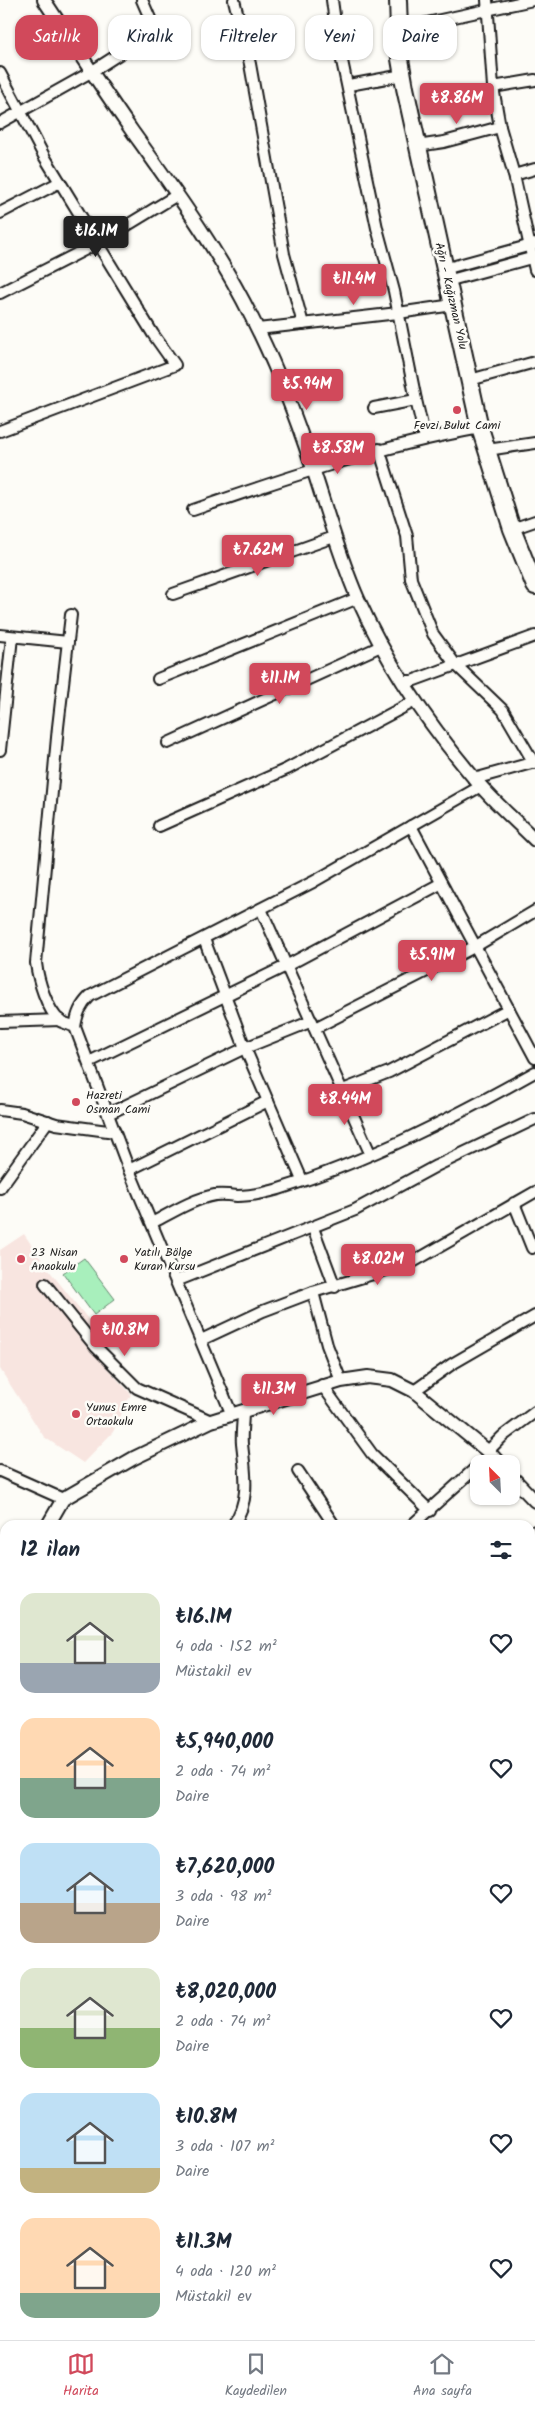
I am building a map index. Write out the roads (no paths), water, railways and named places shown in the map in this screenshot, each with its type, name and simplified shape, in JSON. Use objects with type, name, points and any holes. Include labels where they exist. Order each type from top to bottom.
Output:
[{"type":"main road","name":"Ağrı - Kağızman Yolu","points":[[398,0],[399,15]]},
{"type":"main road","name":"Ağrı - Kağızman Yolu","points":[[402,60],[417,146],[480,428],[512,529],[535,586]]},
{"type":"street","points":[[44,0],[214,251],[258,329],[272,359],[313,469],[334,537],[358,598],[380,646],[415,700],[478,782],[535,840]]},
{"type":"street","points":[[0,123],[91,72],[141,40],[152,23],[142,0]]},
{"type":"street","points":[[234,0],[250,64],[284,254],[303,324]]},
{"type":"street","points":[[332,0],[337,37],[377,228],[394,290],[425,438]]},
{"type":"street","points":[[450,15],[487,5],[533,0]]},
{"type":"street","points":[[487,5],[493,87],[500,127],[532,245],[535,270]]},
{"type":"street","points":[[0,72],[20,113],[60,182],[153,334],[175,364],[0,431]]},
{"type":"street","points":[[348,85],[403,75]]},
{"type":"street","points":[[493,87],[535,80]]},
{"type":"street","points":[[417,146],[444,142],[500,127]]},
{"type":"street","points":[[514,175],[535,169]]},
{"type":"street","points":[[0,213],[60,182]]},
{"type":"street","points":[[0,293],[98,243],[177,195]]},
{"type":"street","points":[[446,275],[532,245]]},
{"type":"street","points":[[446,275],[534,258]]},
{"type":"street","points":[[258,329],[453,305]]},
{"type":"street","points":[[470,380],[535,362]]},
{"type":"street","points":[[374,408],[416,400]]},
{"type":"street","points":[[193,510],[313,469],[425,438],[480,428]]},
{"type":"street","points":[[486,450],[535,442]]},
{"type":"street","points":[[235,1520],[244,1502],[246,1487],[238,1414],[176,1281],[130,1170],[75,1027],[77,1014],[82,1004],[90,996],[261,909],[411,826],[478,782],[535,762],[503,710],[455,664],[433,634],[416,597],[411,579],[407,536],[380,450]]},
{"type":"street","points":[[512,529],[535,521]]},
{"type":"street","points":[[174,594],[334,537]]},
{"type":"street","points":[[158,679],[358,598]]},
{"type":"street","points":[[60,1020],[46,999],[38,977],[36,963],[58,727],[71,615]]},
{"type":"street","points":[[0,635],[68,642]]},
{"type":"street","points":[[403,681],[412,681],[535,636]]},
{"type":"street","points":[[0,750],[12,637]]},
{"type":"street","points":[[168,743],[380,646]]},
{"type":"street","points":[[159,826],[286,769],[415,700]]},
{"type":"street","points":[[411,826],[440,884],[476,946],[535,1058]]},
{"type":"street","points":[[89,1062],[286,966],[440,884]]},
{"type":"street","points":[[261,909],[370,1153]]},
{"type":"street","points":[[108,1114],[245,1048],[313,1025],[476,946],[534,913]]},
{"type":"street","points":[[204,938],[224,996],[245,1048],[302,1180]]},
{"type":"street","points":[[343,1090],[388,1072],[510,1009]]},
{"type":"street","points":[[0,1022],[60,1020],[75,1027]]},
{"type":"street","points":[[152,1223],[200,1199],[214,1195],[253,1195],[278,1190],[370,1153],[459,1114],[535,1072]]},
{"type":"street","points":[[130,1170],[212,1127],[268,1101]]},
{"type":"street","points":[[0,1110],[22,1113],[48,1121],[115,1132]]},
{"type":"street","points":[[176,1281],[314,1228],[355,1210],[436,1166],[535,1119]]},
{"type":"street","points":[[0,1188],[48,1121]]},
{"type":"street","points":[[202,1340],[263,1311],[313,1292],[413,1262],[535,1192]]},
{"type":"street","points":[[514,1203],[532,1248]]},
{"type":"street","points":[[314,1228],[335,1286]]},
{"type":"street","points":[[45,1284],[96,1346],[138,1388],[211,1421]]},
{"type":"street","points":[[313,1292],[327,1345],[341,1381]]},
{"type":"street","points":[[414,1391],[452,1364],[535,1316]]},
{"type":"street","points":[[51,1520],[63,1499],[122,1464],[211,1421],[238,1414],[322,1385],[368,1377],[392,1380],[414,1391],[492,1455]]},
{"type":"street","points":[[322,1385],[372,1454],[430,1510]]},
{"type":"street","points":[[488,1455],[503,1436],[535,1412]]},
{"type":"street","points":[[298,1471],[331,1520]]},
{"type":"street","points":[[0,1472],[63,1499]]},
{"type":"street","points":[[418,1520],[470,1473]]},
{"type":"street","points":[[520,1485],[535,1501]]},
{"type":"street","points":[[535,1917],[535,1922]]},
{"type":"place","name":"Fevzi Bulut Cami","points":[[457,410]]},
{"type":"place","name":"Hazreti Osman Cami","points":[[76,1102]]},
{"type":"place","name":"23 Nisan Anaokulu","points":[[21,1259]]},
{"type":"place","name":"Yatılı Bölge Kuran Kursu","points":[[124,1259]]},
{"type":"place","name":"Yunus Emre Ortaokulu","points":[[76,1414]]}]
